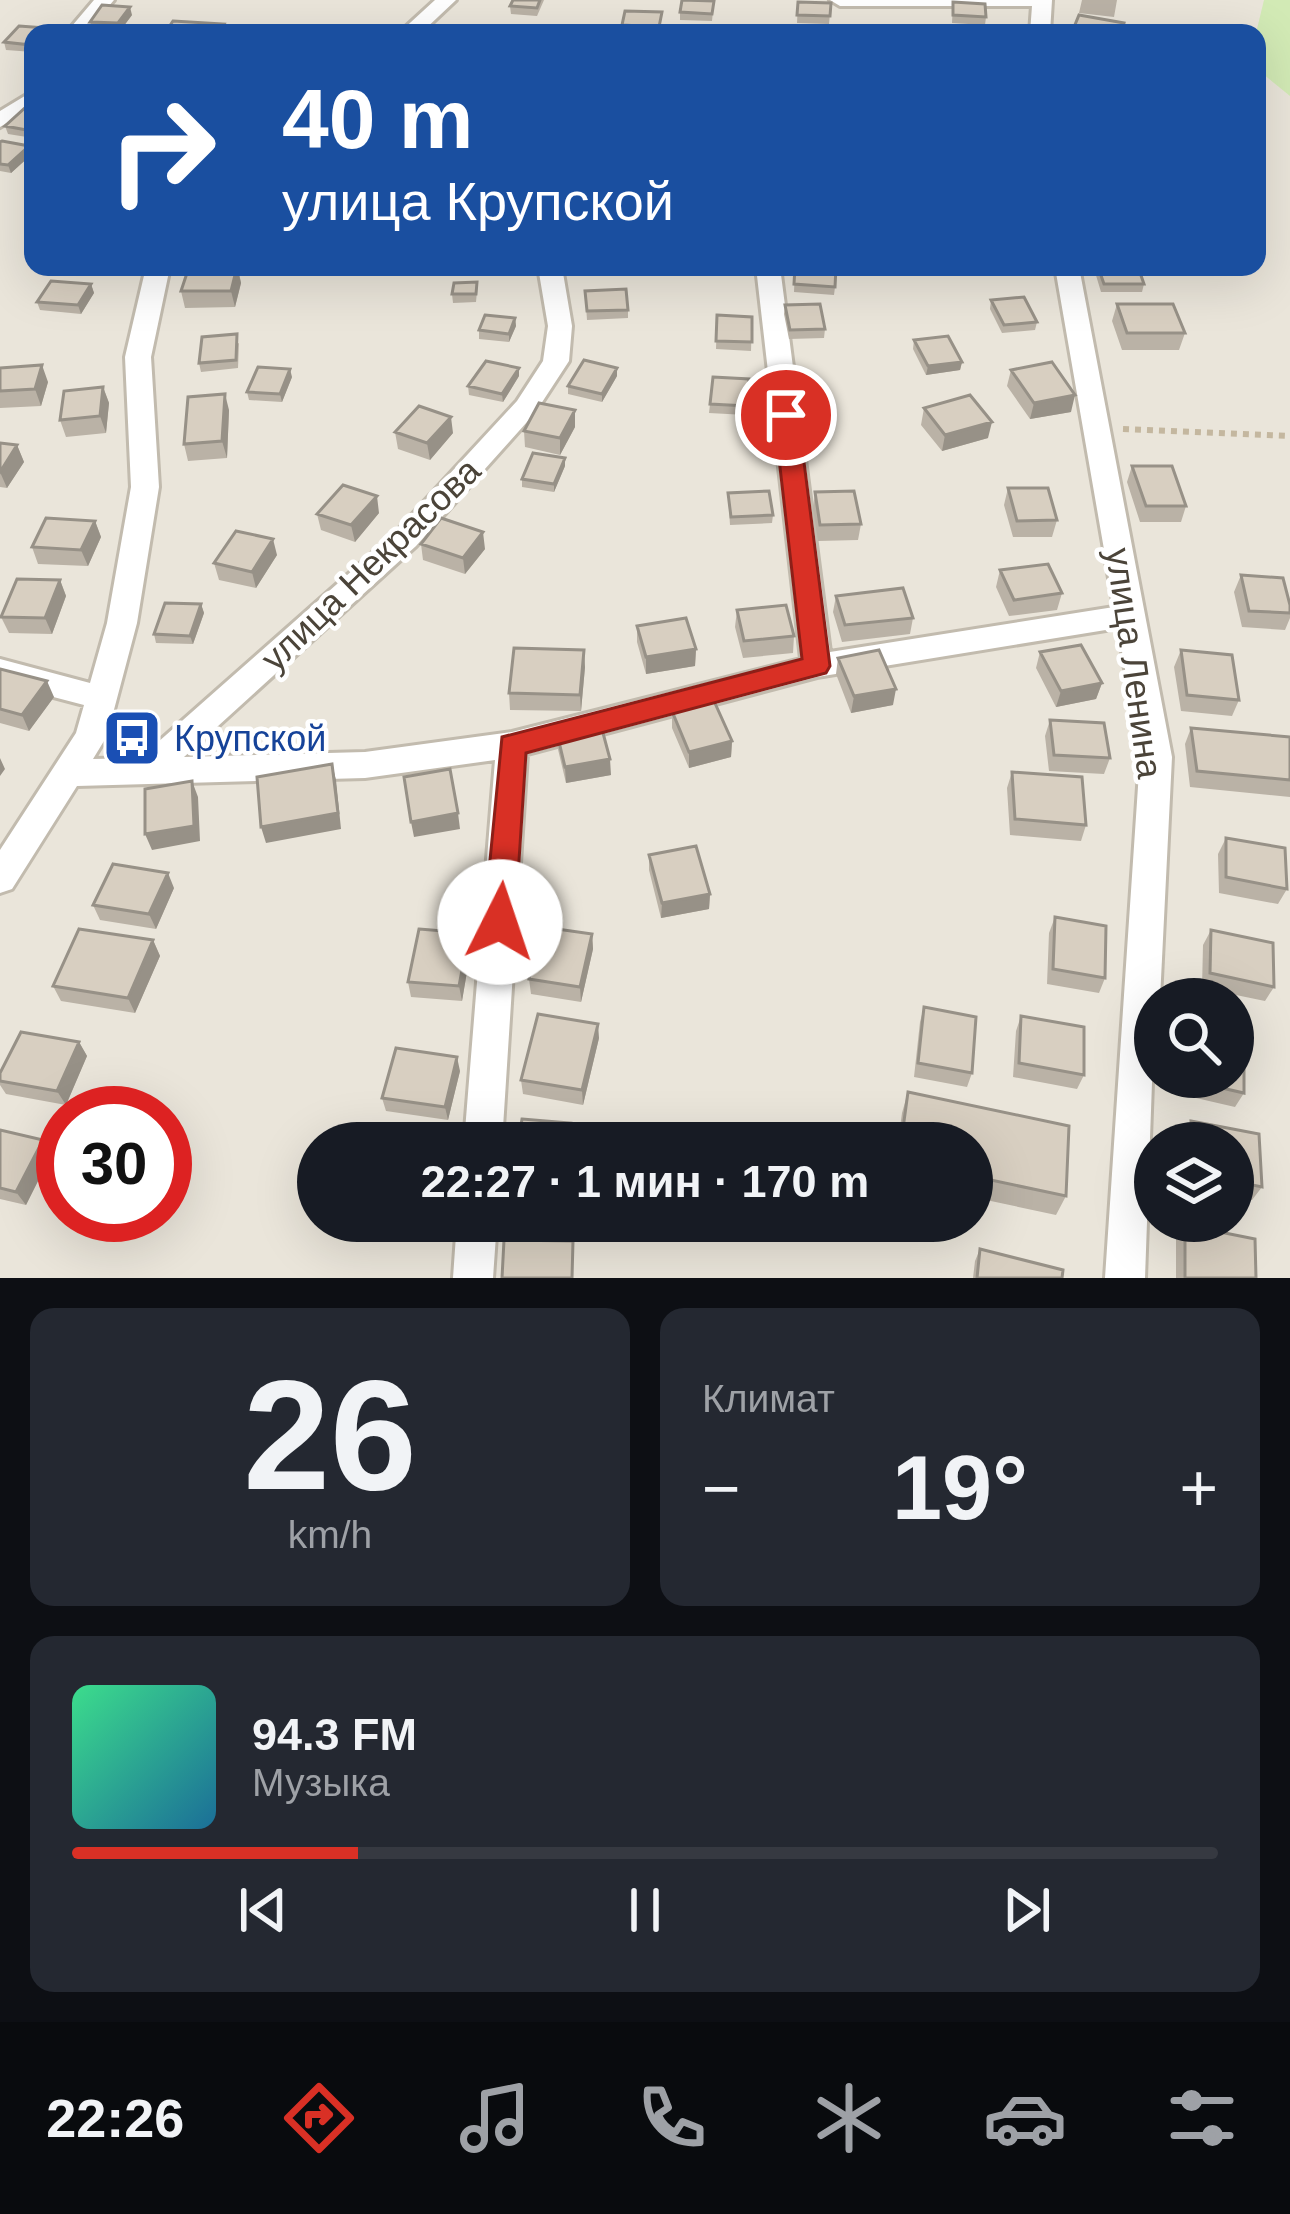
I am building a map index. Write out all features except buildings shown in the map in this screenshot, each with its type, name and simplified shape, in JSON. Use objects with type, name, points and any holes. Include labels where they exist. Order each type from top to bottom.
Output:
[{"type":"street","points":[[84,24],[104,0]]},
{"type":"street","points":[[840,0],[1042,0]]},
{"type":"street","points":[[0,879],[92,736],[122,622],[145,487],[139,357],[156,276]]},
{"type":"street","name":"улица Некрасова","points":[[151,768],[406,539],[526,407],[556,361],[560,326],[552,276]]},
{"type":"street","points":[[769,276],[817,666]]},
{"type":"street","name":"улица Ленина","points":[[1069,276],[1156,758],[1125,1278]]},
{"type":"street","points":[[67,773],[365,765],[512,746],[817,666],[1132,615]]},
{"type":"street","points":[[0,671],[102,698]]},
{"type":"street","points":[[485,1122],[512,746]]},
{"type":"street","points":[[473,1278],[476,1242]]},
{"type":"path","points":[[1095,428],[1290,436]]},
{"type":"shaded area","points":[[0,0],[1290,0],[1290,1278],[0,1278]]},
{"type":"green space","points":[[1264,0],[1290,0],[1290,96],[1266,76],[1266,24],[1258,24]]},
{"type":"place","name":"Крупской","points":[[132,738]]},
{"type":"route","points":[[500,922],[512,746],[817,666],[786,415]]}]
